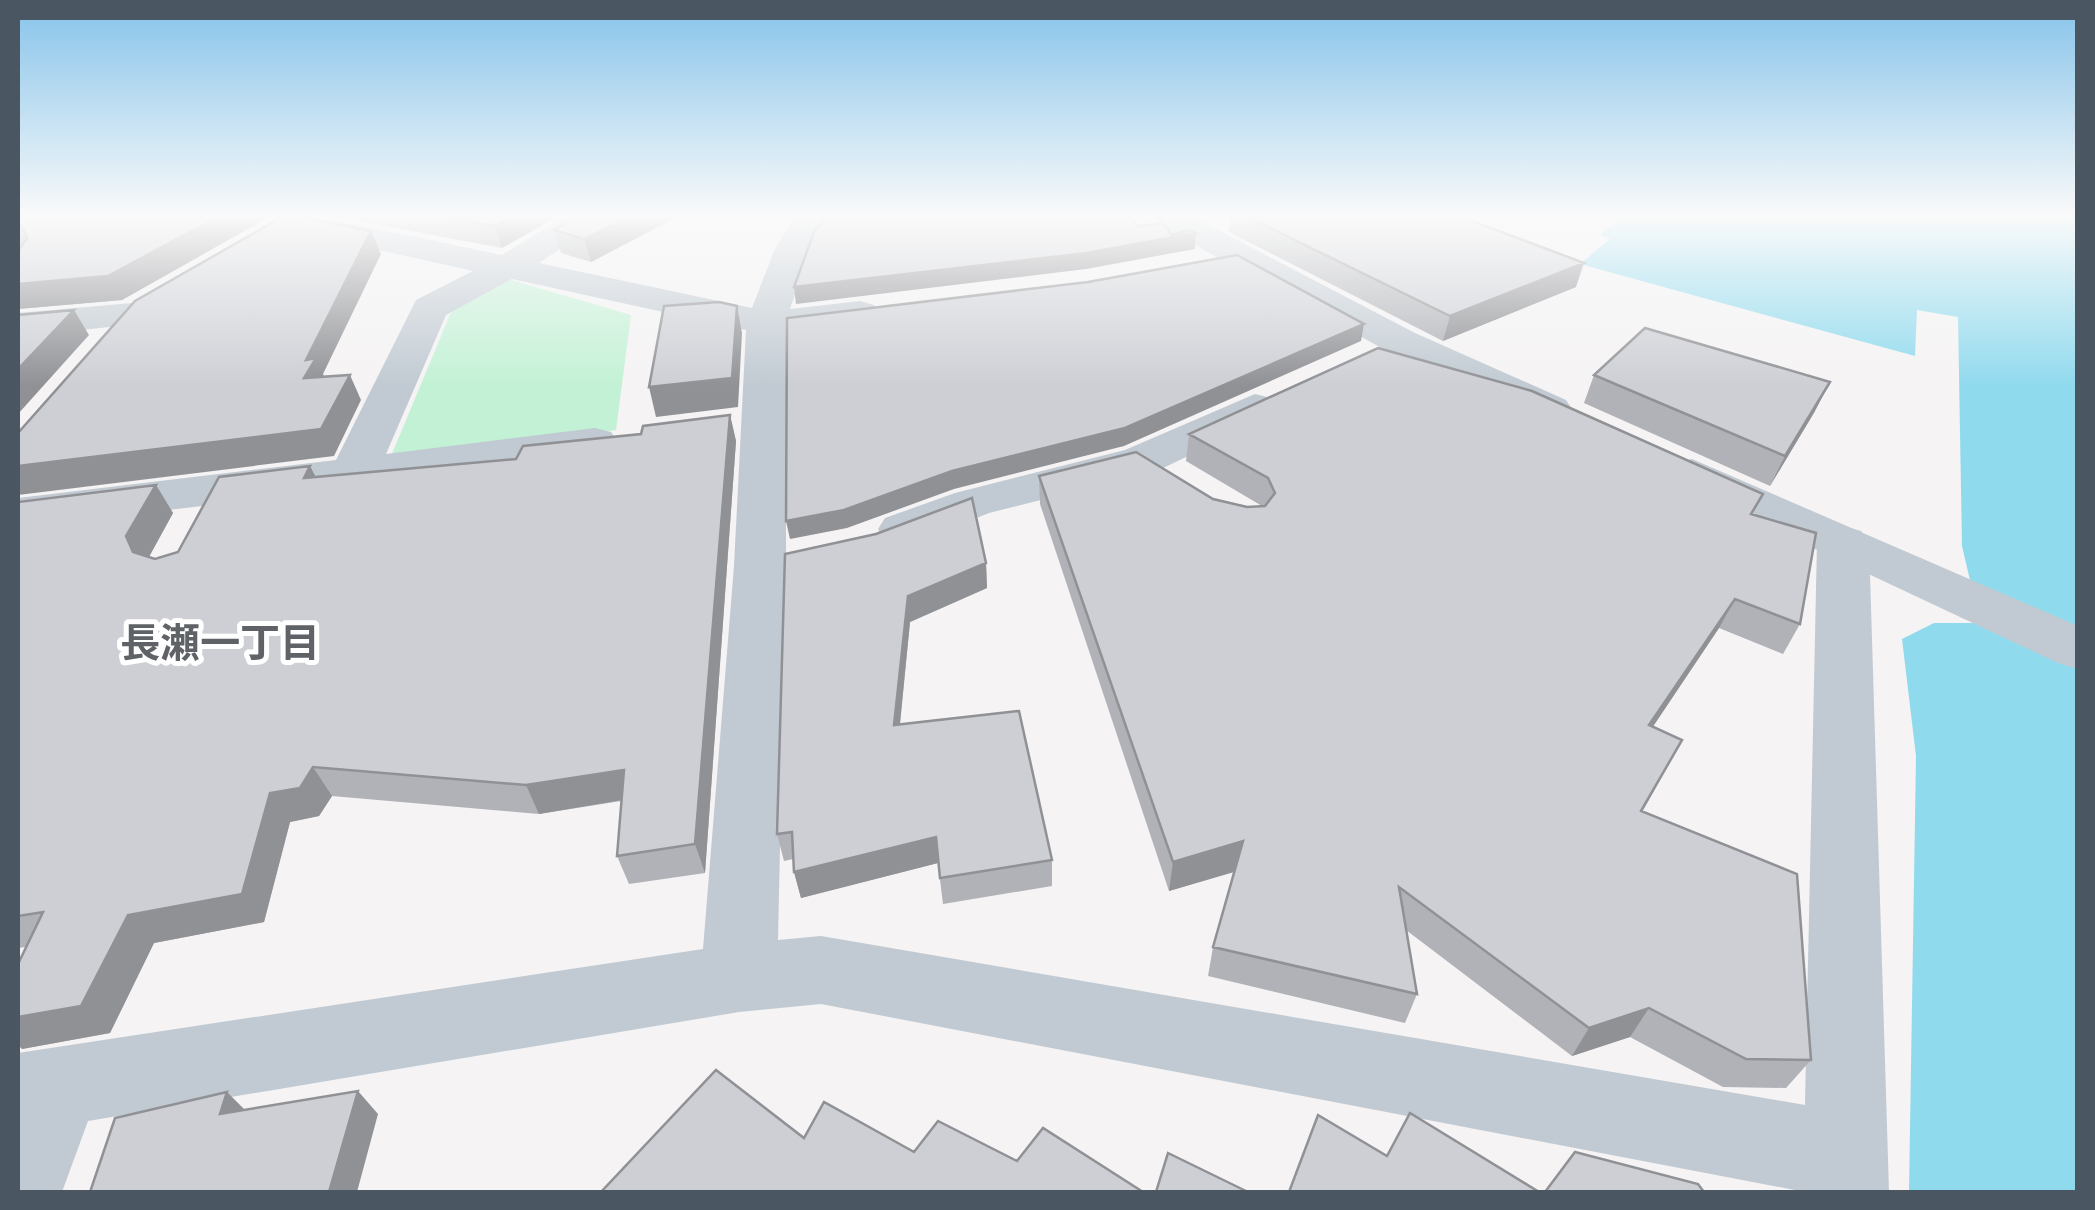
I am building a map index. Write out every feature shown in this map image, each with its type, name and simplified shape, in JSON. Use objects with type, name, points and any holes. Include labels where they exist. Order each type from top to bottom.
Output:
[{"type":"street","points":[[353,474],[430,308],[496,273]]},
{"type":"street","points":[[538,273],[766,323],[890,310]]},
{"type":"street","points":[[739,978],[785,561],[746,422],[766,323],[784,273]]},
{"type":"street","points":[[1270,273],[1401,342],[1580,422]]},
{"type":"street","points":[[18,326],[149,305],[96,360]]},
{"type":"street","points":[[1356,361],[1401,342]]},
{"type":"street","points":[[860,545],[972,503],[1142,460],[1292,390]]},
{"type":"street","points":[[18,513],[648,435]]},
{"type":"street","points":[[1650,454],[2078,649]]},
{"type":"street","points":[[1142,460],[1192,490]]},
{"type":"street","points":[[190,536],[213,491]]},
{"type":"street","points":[[18,1192],[39,1089],[739,978],[821,970],[1847,1174],[1844,542]]},
{"type":"green space","points":[[505,278],[631,315],[616,430],[389,461],[451,312]]},
{"type":"water","points":[[1614,273],[2077,273],[2077,1192],[1909,1192],[1916,756],[1902,639],[1934,623],[1980,623],[1962,546],[1958,317],[1917,310],[1915,356]]},
{"type":"building","points":[[18,273],[113,273],[108,276],[18,284]]},
{"type":"building","points":[[183,273],[350,273],[306,360],[316,358],[304,378],[350,375],[321,429],[18,466],[18,433],[135,301]]},
{"type":"building","points":[[799,273],[911,273],[794,287]]},
{"type":"building","points":[[1135,273],[1271,273],[1364,324],[1125,428],[952,471],[844,510],[786,521],[787,318]]},
{"type":"building","points":[[1363,273],[1558,273],[1450,316]]},
{"type":"building","points":[[719,302],[737,306],[732,378],[649,387],[664,306]]},
{"type":"building","points":[[74,310],[18,369],[18,315]]},
{"type":"building","points":[[1645,328],[1830,382],[1785,456],[1594,375]]},
{"type":"building","points":[[1378,348],[1532,391],[1763,494],[1751,514],[1816,533],[1800,624],[1735,599],[1649,725],[1682,740],[1641,811],[1797,874],[1811,1060],[1746,1059],[1649,1008],[1589,1028],[1399,887],[1417,994],[1213,947],[1243,841],[1173,862],[1039,476],[1136,452],[1213,499],[1247,507],[1265,506],[1275,493],[1268,478],[1189,434]]},
{"type":"building","points":[[730,415],[695,844],[617,856],[624,770],[526,785],[313,767],[300,788],[270,793],[242,894],[128,915],[81,1006],[18,1017],[18,964],[43,912],[18,916],[18,502],[156,485],[126,536],[133,552],[155,559],[178,552],[219,477],[310,466],[304,478],[516,459],[523,446],[641,434],[643,426]]},
{"type":"building","points":[[972,498],[986,563],[908,596],[894,725],[1019,711],[1052,860],[940,878],[936,837],[794,872],[792,832],[777,834],[785,554],[876,534]]},
{"type":"building","points":[[716,1070],[804,1138],[824,1102],[914,1152],[938,1121],[1017,1161],[1043,1128],[1143,1192],[601,1192]]},
{"type":"building","points":[[358,1091],[329,1192],[90,1192],[115,1118],[227,1092],[220,1114]]},
{"type":"building","points":[[1410,1113],[1539,1192],[1289,1192],[1318,1115],[1387,1156]]},
{"type":"building","points":[[1575,1152],[1698,1184],[1704,1192],[1545,1192]]},
{"type":"building","points":[[1168,1153],[1248,1192],[1156,1192]]},
{"type":"district","name":"長瀬一丁目","points":[[220,643]]}]
